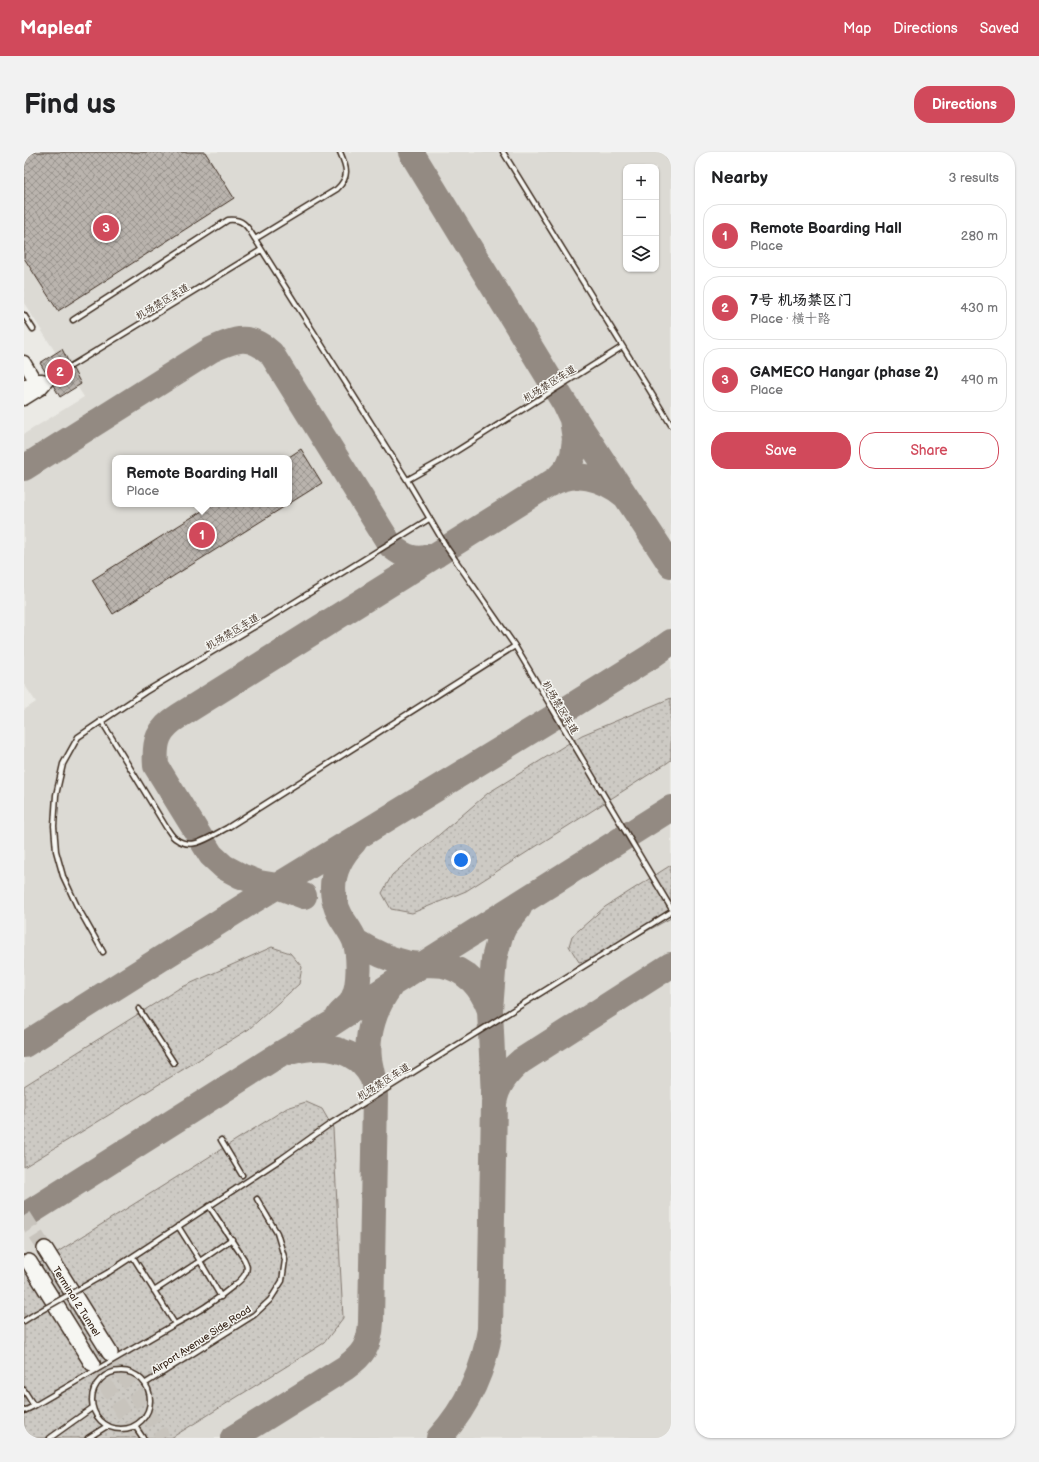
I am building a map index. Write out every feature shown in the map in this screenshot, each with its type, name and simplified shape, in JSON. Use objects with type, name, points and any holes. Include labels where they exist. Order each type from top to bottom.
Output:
[{"type":"highway","name":"Terminal 2 Tunnel","points":[[45,1249],[110,1353]]},
{"type":"highway","name":"Terminal 2 Tunnel","points":[[29,1262],[92,1363]]},
{"type":"street","points":[[24,362],[43,382]]},
{"type":"street","points":[[24,388],[43,382]]},
{"type":"street","points":[[24,399],[43,382]]},
{"type":"lane","points":[[255,239],[337,189],[343,183],[346,175],[346,167],[340,152]]},
{"type":"lane","points":[[503,152],[671,426]]},
{"type":"lane","points":[[668,152],[671,158]]},
{"type":"lane","name":"机场禁区车道","points":[[73,320],[228,220],[235,219],[247,226],[429,519],[515,646],[671,908]]},
{"type":"lane","name":"机场禁区车道","points":[[71,366],[261,250]]},
{"type":"lane","points":[[24,315],[33,329]]},
{"type":"lane","name":"机场禁区车道","points":[[406,480],[445,458],[622,347]]},
{"type":"lane","name":"机场禁区车道","points":[[101,720],[429,519]]},
{"type":"lane","points":[[103,952],[77,906],[63,876],[56,851],[54,826],[56,794],[63,764],[78,736],[101,720],[166,827],[176,840],[186,844],[200,843],[227,828],[515,646]]},
{"type":"lane","name":"机场禁区车道","points":[[24,1321],[133,1257],[281,1159],[330,1124],[671,912]]},
{"type":"lane","points":[[139,1009],[174,1063]]},
{"type":"lane","points":[[222,1140],[242,1175]]},
{"type":"lane","name":"Airport Avenue Side Road","points":[[146,1383],[254,1315],[270,1300],[282,1281],[285,1260],[277,1234],[257,1199]]},
{"type":"lane","points":[[24,1412],[175,1324],[202,1310],[221,1297],[241,1280],[247,1269],[247,1265],[232,1239],[209,1206]]},
{"type":"lane","points":[[178,1226],[221,1297]]},
{"type":"lane","points":[[154,1291],[232,1239]]},
{"type":"lane","points":[[133,1257],[175,1324]]},
{"type":"lane","points":[[119,1370],[129,1371],[146,1383],[150,1394],[150,1405],[146,1416],[139,1424],[135,1426],[128,1429],[117,1430],[107,1426],[98,1418],[92,1408],[94,1388],[100,1379],[109,1373],[119,1370]]},
{"type":"lane","points":[[24,1390],[34,1406]]},
{"type":"lane","points":[[50,1438],[92,1408]]},
{"type":"lane","points":[[88,1438],[107,1426]]},
{"type":"lane","points":[[135,1426],[143,1438]]},
{"type":"shaded area","points":[[24,152],[671,152],[671,1438],[24,1438],[24,710],[36,702],[24,684],[24,434],[84,397],[24,303]]},
{"type":"shaded area","points":[[671,698],[671,760],[466,891],[412,913],[391,909],[382,893],[392,875],[488,793],[582,735]]},
{"type":"shaded area","points":[[671,865],[671,918],[597,958],[579,962],[569,946],[572,936],[605,907]]},
{"type":"shaded area","points":[[272,947],[290,953],[302,967],[299,984],[249,1029],[24,1167],[24,1086],[178,989]]},
{"type":"shaded area","points":[[306,1102],[322,1109],[333,1128],[343,1318],[324,1343],[171,1438],[24,1438],[24,1273],[287,1108]]},
{"type":"building","points":[[24,152],[205,152],[234,198],[58,311],[24,258]]},
{"type":"building","points":[[62,349],[69,363],[68,367],[73,369],[81,384],[60,397],[53,385],[55,382],[55,377],[50,373],[46,373],[40,363]]},
{"type":"building","points":[[301,449],[322,483],[292,502],[292,455]]},
{"type":"building","points":[[208,507],[283,507],[113,614],[92,580]]},
{"type":"taxiway","points":[[411,152],[565,404],[671,565]]},
{"type":"taxiway","points":[[24,468],[211,350],[235,341],[249,340],[271,353],[391,546],[402,554],[412,558],[418,559],[436,555]]},
{"type":"taxiway","points":[[304,896],[277,886],[259,883],[241,876],[224,867],[211,855],[156,766],[156,749],[159,736],[166,726],[179,716],[557,479],[568,467],[573,455],[575,439],[572,419],[565,404]]},
{"type":"taxiway","points":[[550,484],[569,477],[588,478],[607,484],[624,495]]},
{"type":"taxiway","points":[[24,1045],[246,905],[557,715],[650,657],[671,642]]},
{"type":"taxiway","points":[[24,1216],[280,1054],[331,1024],[671,808]]},
{"type":"taxiway","points":[[339,1015],[351,1003],[355,993],[358,979],[358,954],[352,934],[340,915],[336,905],[333,895],[333,886],[334,876],[341,858],[354,842]]},
{"type":"taxiway","points":[[494,1098],[490,1010],[494,959],[504,927],[519,908]]},
{"type":"taxiway","points":[[355,941],[379,954],[399,961],[411,964],[433,964],[452,967],[466,976],[478,987],[490,1010]]},
{"type":"taxiway","points":[[439,1438],[458,1414],[473,1388],[479,1374],[490,1329],[494,1103],[500,1085],[511,1070],[521,1061],[671,965]]},
{"type":"taxiway","points":[[233,1438],[345,1368],[357,1359],[367,1343],[371,1322],[375,1096],[368,1050],[370,1031],[376,1012],[390,987]]},
{"type":"taxiway","points":[[290,1052],[314,1048],[325,1048],[347,1053],[365,1067],[372,1077]]},
{"type":"tunnel","points":[[24,1216],[45,1249]]},
{"type":"tunnel","points":[[110,1353],[163,1438]]},
{"type":"tunnel","points":[[92,1363],[139,1438]]},
{"type":"place","name":"GAMECO Hangar (phase 2)","points":[[106,228]]},
{"type":"place","name":"7号 机场禁区门","points":[[60,372]]},
{"type":"place","name":"Remote Boarding Hall","points":[[202,535]]}]
